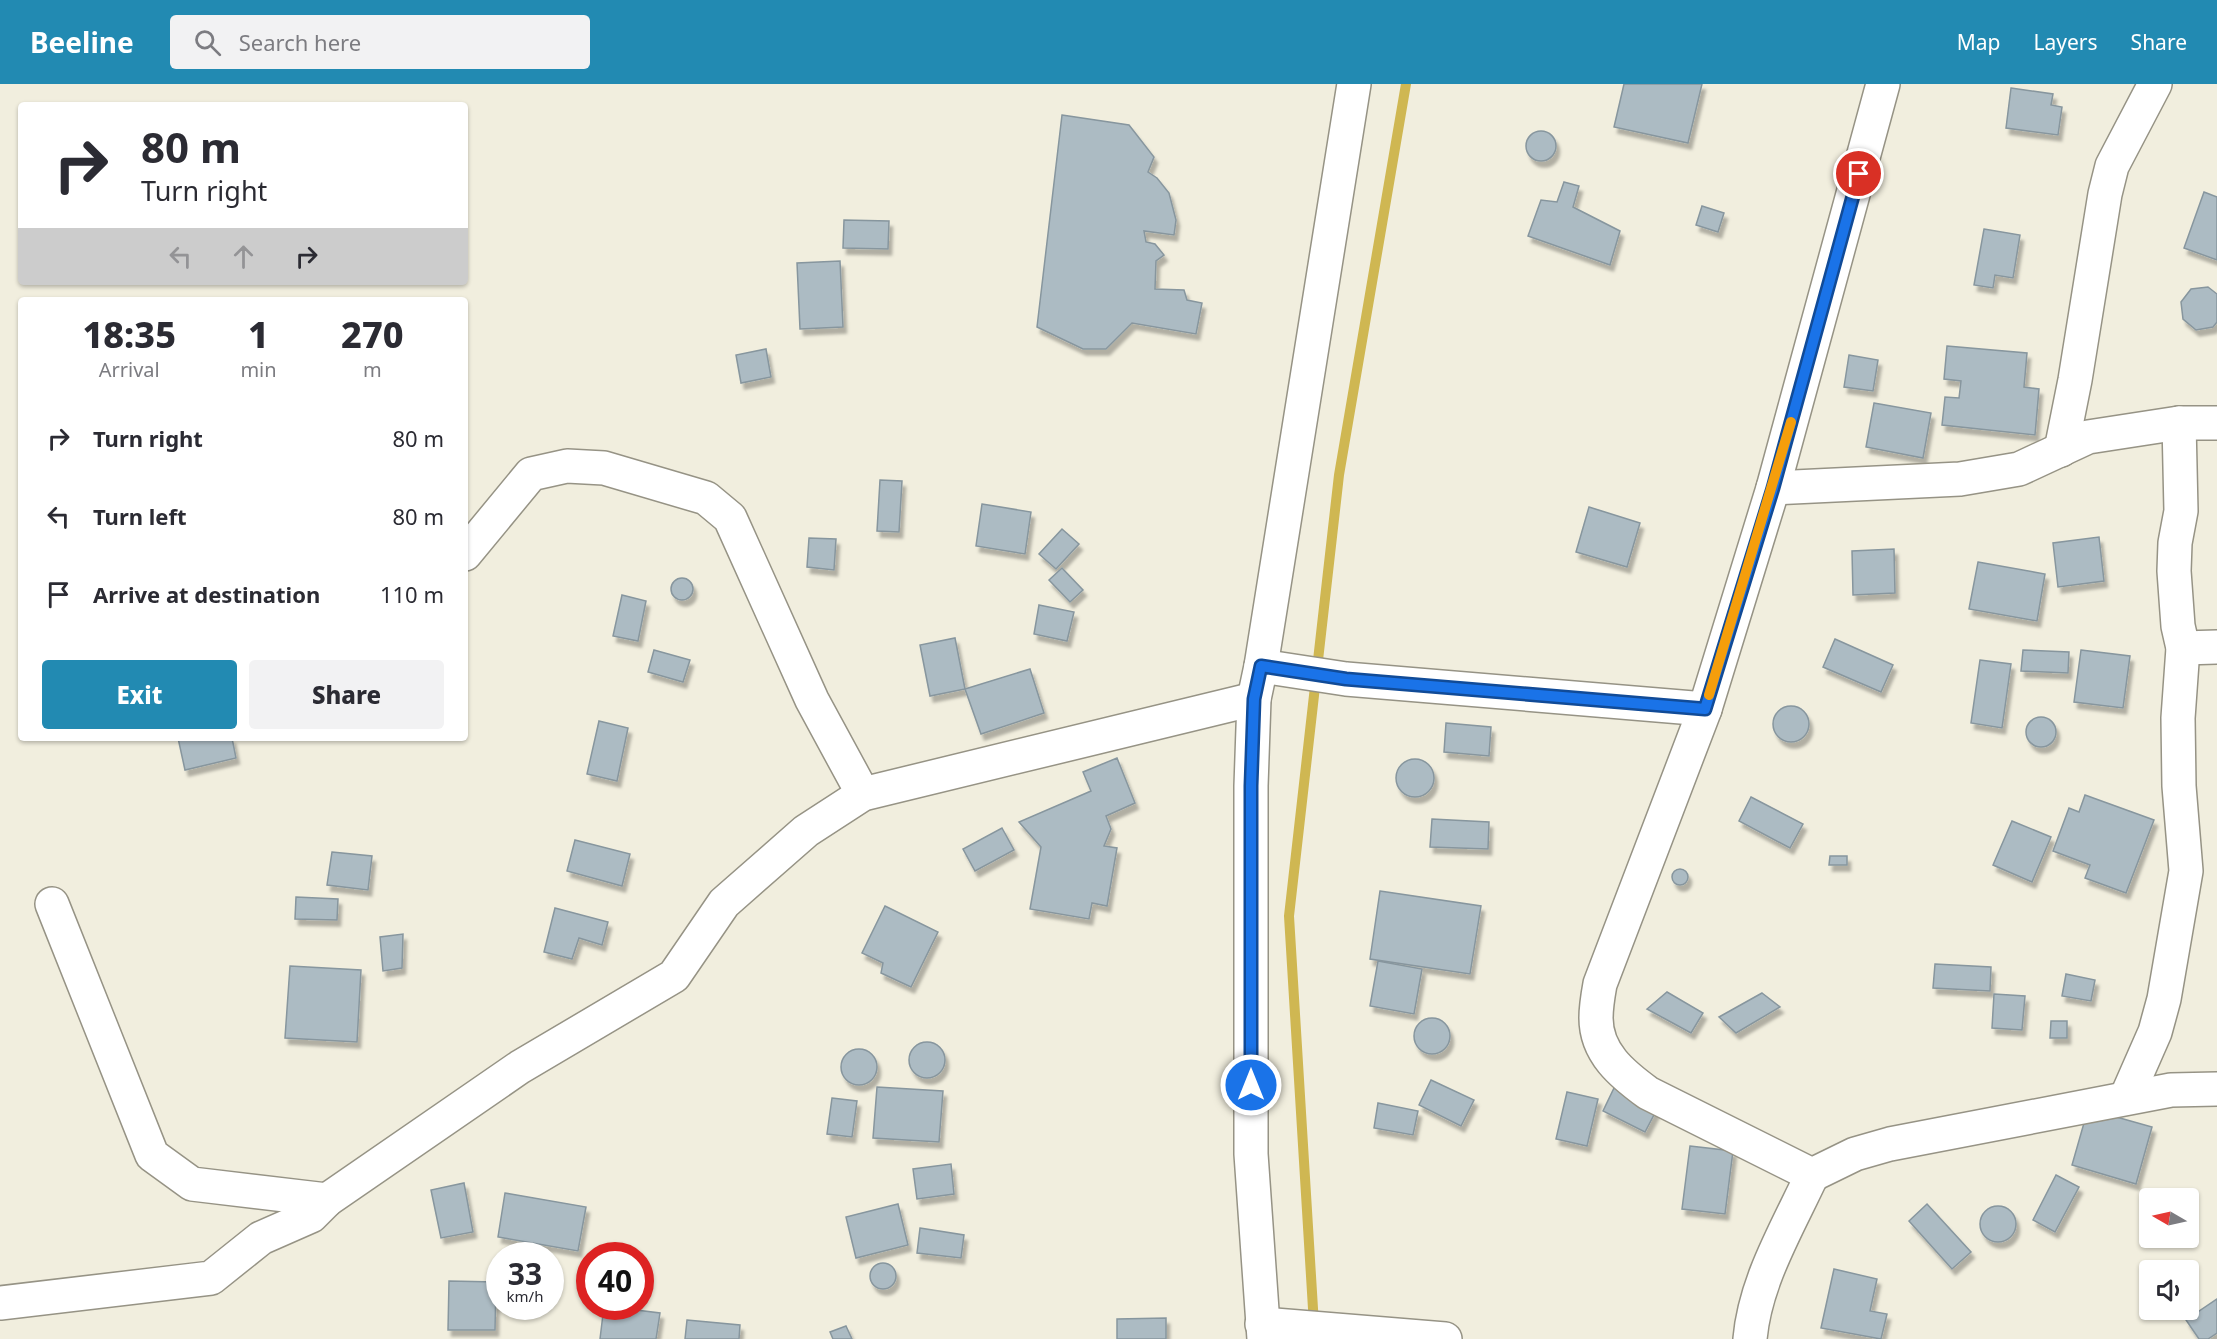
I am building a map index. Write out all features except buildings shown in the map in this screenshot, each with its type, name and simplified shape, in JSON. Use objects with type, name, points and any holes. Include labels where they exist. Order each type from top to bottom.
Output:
[{"type":"street","points":[[1354,84],[1254,699],[1251,786],[1251,1154],[1263,1332],[1445,1339]]},
{"type":"street","points":[[1812,1175],[1648,1093],[1626,1077],[1609,1060],[1600,1043],[1595,1019],[1600,984],[1705,709],[1773,488],[1883,84]]},
{"type":"street","points":[[2061,450],[2075,380],[2105,194],[2112,166],[2155,84]]},
{"type":"street","points":[[1773,488],[1960,479],[2019,470],[2088,437],[2179,423],[2217,423]]},
{"type":"street","points":[[2126,1098],[2155,1032],[2164,999],[2186,871],[2178,752],[2183,648],[2178,626],[2174,571],[2175,543],[2181,511],[2179,423]]},
{"type":"street","points":[[468,550],[531,474],[567,466],[604,468],[706,498],[730,518],[812,700],[863,794]]},
{"type":"street","points":[[2183,648],[2217,647]]},
{"type":"street","points":[[1261,666],[1346,679],[1705,709]]},
{"type":"street","points":[[0,1303],[211,1278],[261,1238],[311,1216],[327,1200],[520,1067],[674,976],[724,903],[806,831],[863,794],[1254,699]]},
{"type":"street","points":[[52,904],[152,1155],[192,1184],[327,1200]]},
{"type":"street","points":[[1750,1339],[1752,1322],[1765,1277],[1812,1175],[1855,1154],[1890,1144],[2172,1090],[2217,1089]]},
{"type":"waterway","points":[[1314,1325],[1289,916],[1339,475],[1406,84]]},
{"type":"slow traffic","points":[[1709,695],[1791,422]]},
{"type":"route","points":[[1251,1085],[1251,786],[1254,699],[1261,666],[1346,679],[1705,709],[1773,488],[1859,174]]}]
